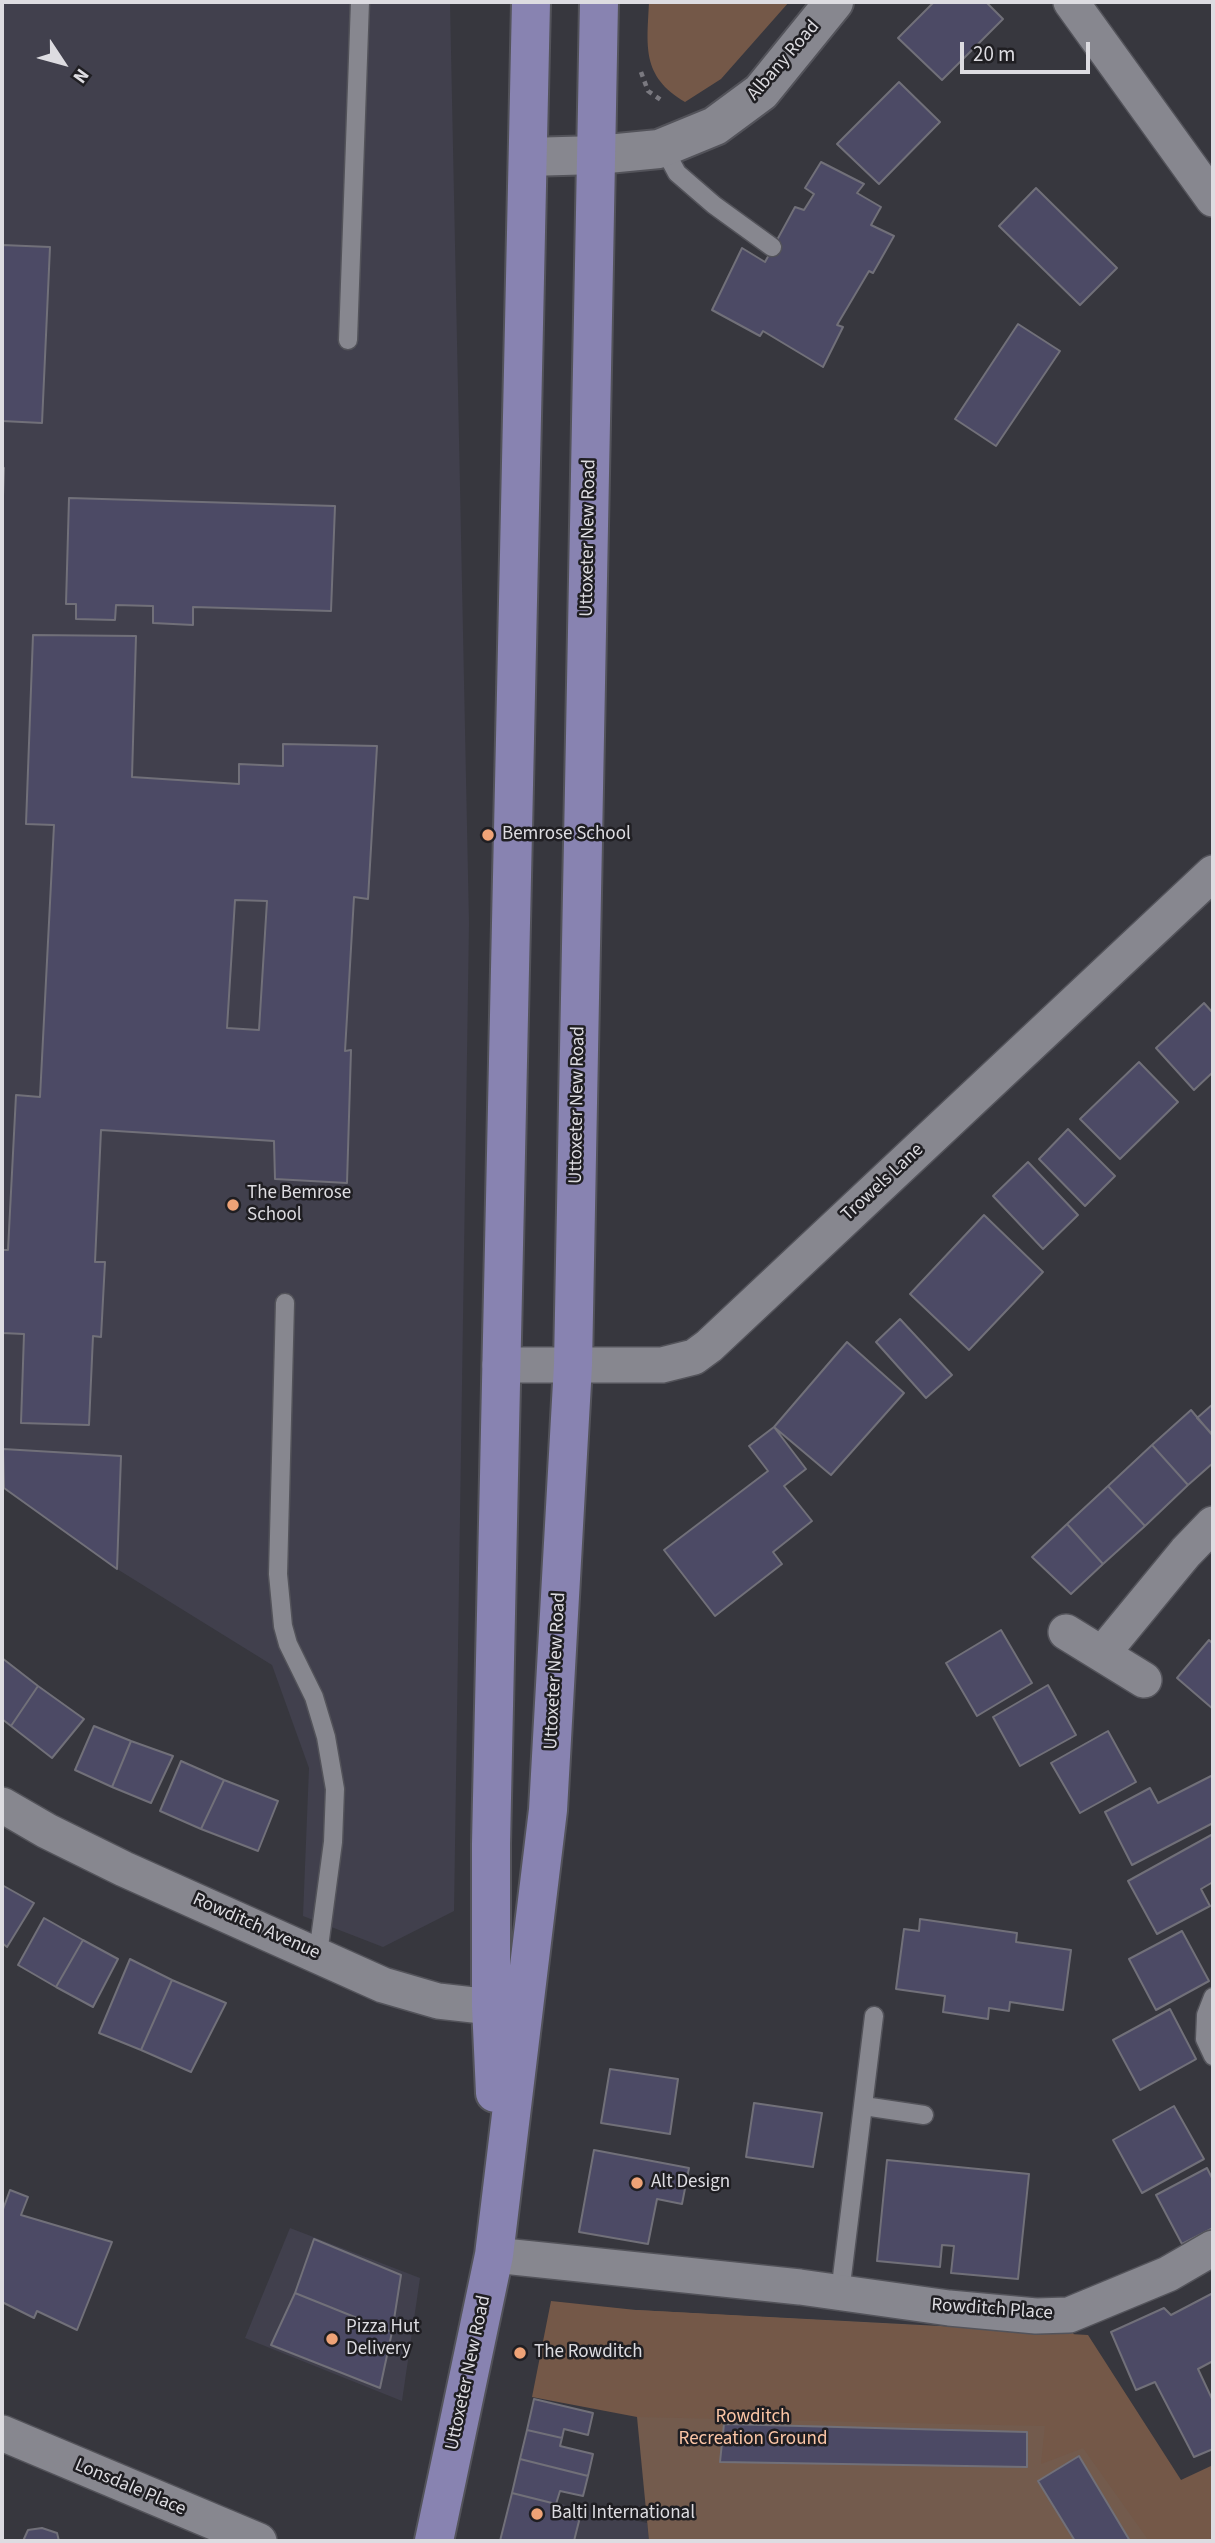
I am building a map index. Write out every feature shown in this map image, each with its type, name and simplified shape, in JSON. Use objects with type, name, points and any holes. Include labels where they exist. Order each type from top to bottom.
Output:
[{"type":"main road","name":"Uttoxeter New Road","points":[[434,2541],[494,2255],[500,2204],[507,2008],[491,1844],[531,2]]},
{"type":"main road","name":"Uttoxeter New Road","points":[[507,2008],[548,1810],[573,1365],[599,2]]},
{"type":"street","name":"Albany Road","points":[[528,157],[597,155],[663,147],[715,126],[761,92],[834,2]]},
{"type":"street","points":[[1071,2],[1213,199]]},
{"type":"street","name":"Trowels Lane","points":[[500,1365],[662,1365],[694,1357],[709,1346],[1213,873]]},
{"type":"street","points":[[1102,1654],[1213,1524]]},
{"type":"street","points":[[1066,1632],[1144,1680]]},
{"type":"street","name":"Rowditch Avenue","points":[[2,1805],[47,1831],[124,1869],[383,1985],[438,2001],[507,2008]]},
{"type":"street","name":"Rowditch Place","points":[[494,2255],[841,2293],[961,2310],[1036,2316],[1069,2315],[1168,2274],[1213,2248]]},
{"type":"street","name":"Lonsdale Place","points":[[2,2433],[259,2541]]},
{"type":"lane","points":[[348,340],[360,2]]},
{"type":"lane","points":[[663,147],[677,173],[714,205],[772,247]]},
{"type":"lane","points":[[285,1303],[278,1574],[283,1626],[288,1644],[314,1697],[326,1737],[335,1789],[333,1842],[317,1954]]},
{"type":"lane","points":[[1213,1997],[1206,2015],[1205,2039],[1213,2056]]},
{"type":"lane","points":[[841,2293],[874,2015]]},
{"type":"lane","points":[[864,2106],[924,2115]]},
{"type":"path","points":[[637,62],[648,91],[683,115],[715,126]]},
{"type":"shaded area","name":"The Bemrose School","points":[[2,2],[450,2],[469,923],[454,1911],[383,1947],[303,1916],[309,1768],[272,1665],[117,1569],[2,1486]]},
{"type":"shaded area","points":[[649,2],[789,2],[721,79],[685,102],[661,82],[654,71],[648,46]]},
{"type":"shaded area","points":[[290,2228],[420,2278],[402,2401],[245,2338]]},
{"type":"shaded area","points":[[551,2301],[636,2310],[1088,2335],[1181,2480],[1213,2465],[1213,2541],[1149,2541],[1083,2448],[1041,2464],[1045,2426],[637,2417],[532,2397]]},
{"type":"shaded area","points":[[512,2493],[647,2523],[649,2541],[500,2541]]},
{"type":"green space","name":"Rowditch Recreation Ground","points":[[636,2310],[1073,2333],[1167,2475],[1206,2541],[649,2541],[637,2417]]},
{"type":"building","points":[[934,2],[986,2],[1003,19],[942,80],[898,38]]},
{"type":"building","points":[[899,82],[940,122],[879,184],[837,144]]},
{"type":"building","points":[[821,162],[864,184],[857,193],[881,207],[871,225],[894,236],[873,273],[869,271],[837,325],[843,327],[823,367],[763,331],[760,336],[712,310],[742,248],[765,262],[795,207],[804,210],[814,194],[805,188]]},
{"type":"building","points":[[1036,188],[1117,268],[1080,305],[999,226]]},
{"type":"building","points":[[2,245],[50,247],[42,423],[2,421]]},
{"type":"building","points":[[1018,324],[1060,351],[996,446],[955,419]]},
{"type":"building","points":[[2,467],[4,468],[2,524]]},
{"type":"building","points":[[69,498],[335,506],[331,611],[193,607],[193,625],[153,623],[153,606],[116,605],[115,620],[76,619],[76,604],[66,604]]},
{"type":"building","points":[[33,635],[136,636],[132,777],[239,784],[239,764],[283,766],[283,744],[377,746],[368,899],[354,897],[345,1051],[351,1050],[347,1183],[275,1179],[274,1141],[101,1130],[95,1262],[105,1262],[101,1337],[93,1336],[89,1425],[21,1423],[24,1334],[2,1333],[2,1250],[8,1250],[16,1095],[40,1097],[54,825],[26,824]],"holes":[[[235,900],[267,901],[259,1030],[227,1028]]]},
{"type":"building","points":[[1204,1003],[1213,1013],[1213,1072],[1194,1090],[1156,1048]]},
{"type":"building","points":[[1139,1062],[1178,1102],[1120,1159],[1080,1119]]},
{"type":"building","points":[[1068,1129],[1115,1176],[1085,1206],[1039,1159]]},
{"type":"building","points":[[1028,1162],[1078,1215],[1043,1249],[993,1196]]},
{"type":"building","points":[[984,1215],[1043,1272],[969,1350],[910,1294]]},
{"type":"building","points":[[900,1319],[952,1375],[926,1398],[876,1342]]},
{"type":"building","points":[[847,1342],[904,1393],[831,1475],[774,1427]]},
{"type":"building","points":[[1213,1404],[1213,1435],[1197,1418]]},
{"type":"building","points":[[1191,1410],[1213,1436],[1213,1463],[1188,1485],[1152,1445]]},
{"type":"building","points":[[774,1427],[806,1469],[784,1486],[812,1521],[773,1552],[782,1564],[715,1616],[664,1550],[768,1471],[749,1446]]},
{"type":"building","points":[[1152,1445],[1188,1485],[1145,1526],[1108,1486]]},
{"type":"building","points":[[3,1449],[121,1456],[117,1569],[4,1488]]},
{"type":"building","points":[[1108,1486],[1145,1526],[1103,1564],[1067,1524]]},
{"type":"building","points":[[1067,1524],[1103,1564],[1071,1594],[1032,1557]]},
{"type":"building","points":[[1001,1630],[1032,1683],[977,1716],[946,1663]]},
{"type":"building","points":[[1209,1640],[1213,1644],[1213,1709],[1177,1678]]},
{"type":"building","points":[[2,1658],[38,1686],[11,1726],[2,1719]]},
{"type":"building","points":[[1048,1685],[1076,1735],[1020,1766],[993,1717]]},
{"type":"building","points":[[38,1686],[84,1719],[52,1758],[11,1726]]},
{"type":"building","points":[[94,1726],[131,1741],[112,1787],[75,1770]]},
{"type":"building","points":[[1108,1731],[1136,1782],[1080,1813],[1051,1763]]},
{"type":"building","points":[[131,1741],[173,1756],[151,1803],[112,1787]]},
{"type":"building","points":[[181,1761],[224,1780],[201,1829],[160,1811]]},
{"type":"building","points":[[1213,1775],[1213,1823],[1132,1865],[1105,1812],[1150,1788],[1158,1803]]},
{"type":"building","points":[[224,1780],[278,1801],[258,1851],[201,1829]]},
{"type":"building","points":[[1213,1834],[1213,1882],[1201,1889],[1210,1906],[1157,1934],[1128,1881]]},
{"type":"building","points":[[2,1885],[34,1903],[7,1947],[2,1943]]},
{"type":"building","points":[[44,1918],[83,1940],[56,1987],[18,1965]]},
{"type":"building","points":[[920,1919],[1017,1933],[1016,1942],[1071,1950],[1063,2010],[1010,2002],[1009,2011],[989,2008],[988,2019],[943,2012],[945,1996],[896,1989],[904,1929],[919,1931]]},
{"type":"building","points":[[1182,1931],[1209,1981],[1156,2010],[1129,1959]]},
{"type":"building","points":[[83,1940],[118,1959],[93,2007],[56,1987]]},
{"type":"building","points":[[130,1959],[172,1980],[141,2050],[99,2033]]},
{"type":"building","points":[[172,1980],[226,2003],[191,2072],[141,2050]]},
{"type":"building","points":[[1170,2009],[1196,2059],[1140,2090],[1113,2040]]},
{"type":"building","points":[[610,2069],[678,2079],[670,2134],[601,2123]]},
{"type":"building","points":[[754,2103],[822,2113],[813,2167],[746,2157]]},
{"type":"building","points":[[1174,2106],[1204,2159],[1142,2193],[1113,2140]]},
{"type":"building","name":"Alt Design","points":[[594,2150],[689,2168],[682,2204],[657,2199],[648,2244],[579,2232]]},
{"type":"building","points":[[887,2160],[1029,2174],[1018,2279],[951,2273],[954,2246],[942,2245],[940,2267],[877,2261]]},
{"type":"building","points":[[1207,2168],[1213,2180],[1213,2228],[1182,2244],[1156,2195]]},
{"type":"building","points":[[10,2190],[28,2197],[21,2215],[112,2242],[77,2330],[37,2311],[34,2318],[2,2302],[2,2212]]},
{"type":"building","points":[[314,2239],[401,2275],[392,2332],[295,2293]]},
{"type":"building","name":"Pizza Hut Delivery","points":[[295,2293],[392,2332],[380,2388],[271,2345]]},
{"type":"building","points":[[1213,2293],[1213,2361],[1198,2369],[1213,2401],[1213,2449],[1194,2457],[1155,2382],[1136,2390],[1111,2332],[1164,2308],[1171,2315]]},
{"type":"building","points":[[534,2399],[593,2413],[588,2435],[564,2429],[562,2438],[527,2430]]},
{"type":"building","points":[[724,2424],[1027,2432],[1027,2467],[720,2462]]},
{"type":"building","points":[[527,2430],[562,2438],[560,2446],[593,2454],[588,2476],[520,2459]]},
{"type":"building","points":[[1079,2456],[1130,2541],[1075,2541],[1038,2481]]},
{"type":"building","points":[[520,2459],[588,2476],[583,2496],[560,2491],[556,2504],[512,2493]]},
{"type":"building","name":"Balti International","points":[[512,2493],[556,2504],[554,2512],[580,2517],[574,2541],[500,2541]]},
{"type":"building","points":[[42,2528],[57,2533],[59,2541],[23,2541],[28,2530]]},
{"type":"place","name":"Bemrose School","points":[[488,835]]},
{"type":"place","name":"The Bemrose School","points":[[233,1205]]},
{"type":"place","name":"Alt Design","points":[[637,2183]]},
{"type":"place","name":"Pizza Hut Delivery","points":[[332,2339]]},
{"type":"place","name":"The Rowditch","points":[[520,2353]]},
{"type":"place","name":"Balti International","points":[[537,2514]]}]
